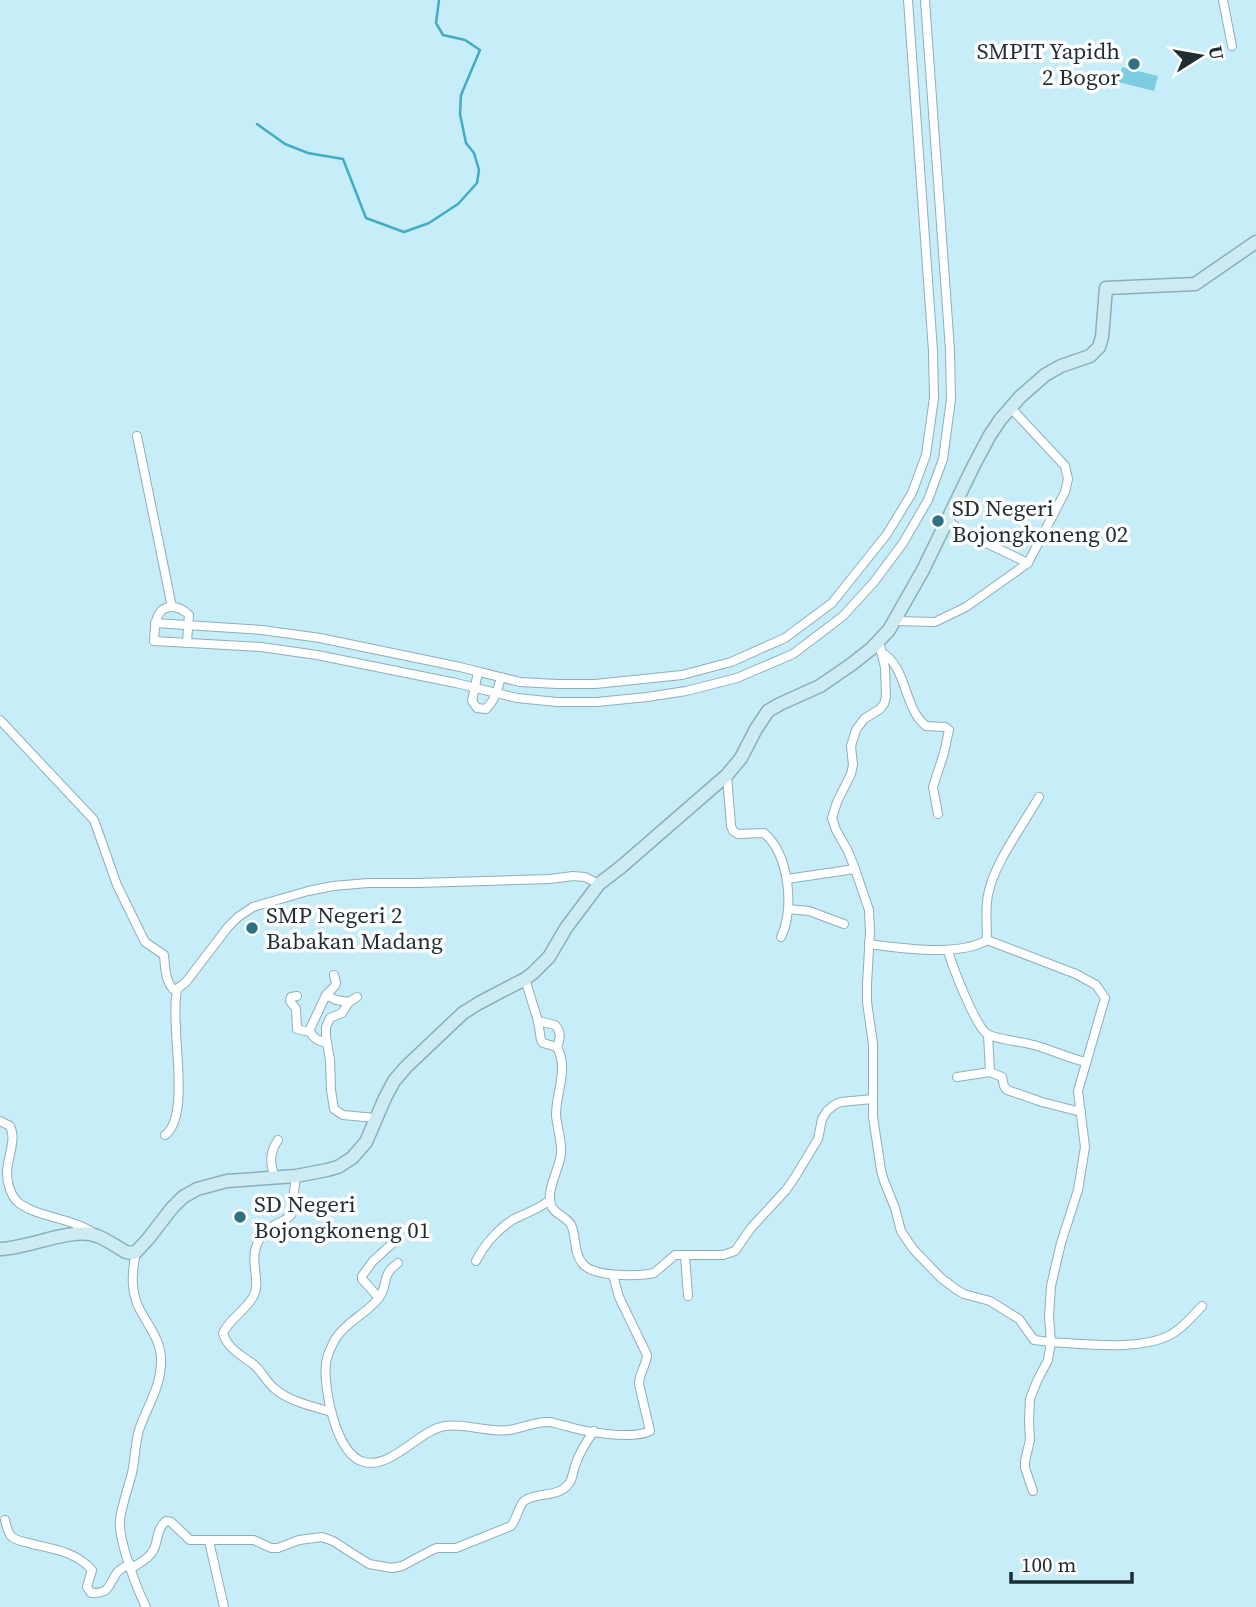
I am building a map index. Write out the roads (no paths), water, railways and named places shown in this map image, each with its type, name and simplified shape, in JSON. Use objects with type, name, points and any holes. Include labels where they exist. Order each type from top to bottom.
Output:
[{"type":"street","points":[[155,623],[262,630],[320,638],[520,682],[595,684],[682,675],[731,662],[785,638],[832,603],[887,534],[912,493],[926,455],[934,398],[908,0]]},
{"type":"street","points":[[187,642],[189,625],[184,609],[163,609],[155,623],[154,641],[261,647],[317,655],[517,698],[597,702],[686,691],[737,678],[793,654],[843,616],[874,582],[903,543],[928,500],[943,459],[951,399],[950,350],[925,0]]},
{"type":"street","points":[[1223,0],[1232,46]]},
{"type":"street","points":[[910,37],[928,35]]},
{"type":"street","points":[[913,66],[930,63]]},
{"type":"street","points":[[146,1607],[136,1588],[120,1529],[139,1431],[156,1390],[162,1359],[157,1342],[133,1292],[132,1271],[136,1252],[172,1208],[190,1192],[227,1181],[296,1176],[338,1167],[359,1151],[366,1142],[394,1081],[463,1013],[525,979],[549,957],[566,928],[599,884],[727,775],[741,758],[768,712],[820,686],[880,647],[948,521],[990,435],[1010,408],[1051,370],[1090,356],[1099,347],[1106,288],[1195,284],[1256,242]]},
{"type":"street","points":[[896,621],[935,622],[967,607],[1028,564],[1065,492],[1068,479],[1065,466],[1010,408]]},
{"type":"street","points":[[137,436],[172,607]]},
{"type":"street","points":[[948,521],[963,532],[1028,564]]},
{"type":"street","points":[[880,647],[899,673],[919,720],[926,726],[945,727],[949,730],[933,787],[939,814]]},
{"type":"street","points":[[880,647],[886,698],[880,709],[864,719],[856,730],[851,746],[851,774],[832,818],[848,851],[869,910],[867,984],[873,1044],[873,1123],[881,1170],[901,1231],[936,1272],[957,1290],[990,1301],[1020,1319],[1034,1340],[1091,1345],[1151,1343],[1174,1333],[1202,1306]]},
{"type":"street","points":[[478,672],[472,701],[477,708],[486,709],[491,704],[501,677]]},
{"type":"street","points":[[0,720],[94,820],[117,885],[145,942],[164,955],[170,985],[177,989]]},
{"type":"street","points":[[727,775],[730,826],[733,831],[738,834],[764,833],[772,839],[780,854],[787,879],[788,909],[781,937]]},
{"type":"street","points":[[987,940],[987,897],[991,881],[1039,797]]},
{"type":"street","points":[[787,879],[855,869]]},
{"type":"street","points":[[165,1135],[173,1127],[177,1113],[177,989],[186,982],[228,927],[253,907],[308,891],[368,883],[550,879],[573,876],[585,877],[599,884]]},
{"type":"street","points":[[788,909],[809,911],[844,924]]},
{"type":"street","points":[[869,944],[948,950],[987,940]]},
{"type":"street","points":[[987,940],[1076,974],[1096,985],[1105,998],[1078,1091],[1085,1141],[1083,1164],[1051,1286],[1051,1342],[1048,1360],[1030,1399],[1030,1440],[1025,1468],[1033,1491]]},
{"type":"street","points":[[948,950],[958,980],[988,1035],[990,1072]]},
{"type":"street","points":[[310,1032],[314,1017],[336,983],[334,975]]},
{"type":"street","points":[[525,979],[543,1043],[556,1047],[560,1053],[562,1069],[556,1114],[561,1153],[550,1200],[554,1210],[572,1226],[576,1249],[587,1268],[613,1275],[649,1274],[654,1273],[675,1255],[723,1255],[735,1251],[751,1228],[786,1190],[802,1166],[818,1139],[822,1119],[827,1111],[841,1102],[873,1099]]},
{"type":"street","points":[[326,995],[337,1000],[353,1000],[342,1013],[327,1023],[326,1027],[334,1109],[343,1115],[375,1118]]},
{"type":"street","points":[[297,996],[291,997],[290,1001],[296,1009],[297,1029],[310,1032],[315,1038],[327,1043]]},
{"type":"street","points":[[538,1021],[550,1023],[558,1029],[560,1040],[556,1047]]},
{"type":"street","points":[[988,1035],[1033,1045],[1086,1062]]},
{"type":"street","points":[[957,1077],[990,1072],[1002,1077],[1007,1090],[1081,1112]]},
{"type":"street","points":[[0,1121],[10,1126],[13,1132],[7,1177],[10,1191],[18,1202],[84,1227],[126,1252],[136,1252]]},
{"type":"street","points":[[275,1178],[271,1159],[278,1140]]},
{"type":"street","points":[[296,1176],[291,1215],[271,1225],[259,1238],[254,1260],[257,1286],[255,1294],[223,1332],[232,1349],[259,1370],[279,1392],[331,1412]]},
{"type":"street","points":[[476,1261],[486,1244],[505,1226],[550,1200]]},
{"type":"street","points":[[0,1249],[66,1236],[96,1235]]},
{"type":"street","points":[[379,1298],[362,1276],[373,1261],[395,1241]]},
{"type":"street","points":[[685,1256],[688,1296]]},
{"type":"street","points":[[398,1263],[386,1274],[379,1298],[342,1329],[326,1360],[326,1388],[331,1412],[343,1444],[362,1462],[378,1462],[444,1426],[499,1431],[550,1422],[636,1436],[650,1431],[639,1384],[647,1355],[619,1297],[613,1275]]},
{"type":"street","points":[[5,1520],[13,1537],[68,1553],[86,1564],[92,1570],[87,1587],[91,1593],[107,1589],[118,1570],[152,1553],[164,1521],[171,1522],[190,1540],[254,1540],[271,1548],[278,1548],[299,1540],[322,1537],[369,1564],[393,1568],[437,1548],[456,1548],[511,1526],[524,1502],[562,1490],[569,1483],[580,1453],[594,1431]]},
{"type":"street","points":[[209,1541],[224,1607]]},
{"type":"waterway","points":[[257,124],[285,144],[308,153],[343,159],[366,218],[404,232],[429,223],[458,204],[477,183],[479,170],[474,153],[466,143],[460,114],[461,95],[480,50],[465,40],[443,35],[436,23],[439,0]]},
{"type":"place","name":"SMPIT Yapidh 2 Bogor","points":[[1134,64]]},
{"type":"place","name":"SD Negeri Bojongkoneng 02","points":[[938,521]]},
{"type":"place","name":"SMP Negeri 2 Babakan Madang","points":[[252,928]]},
{"type":"place","name":"SD Negeri Bojongkoneng 01","points":[[240,1217]]}]
